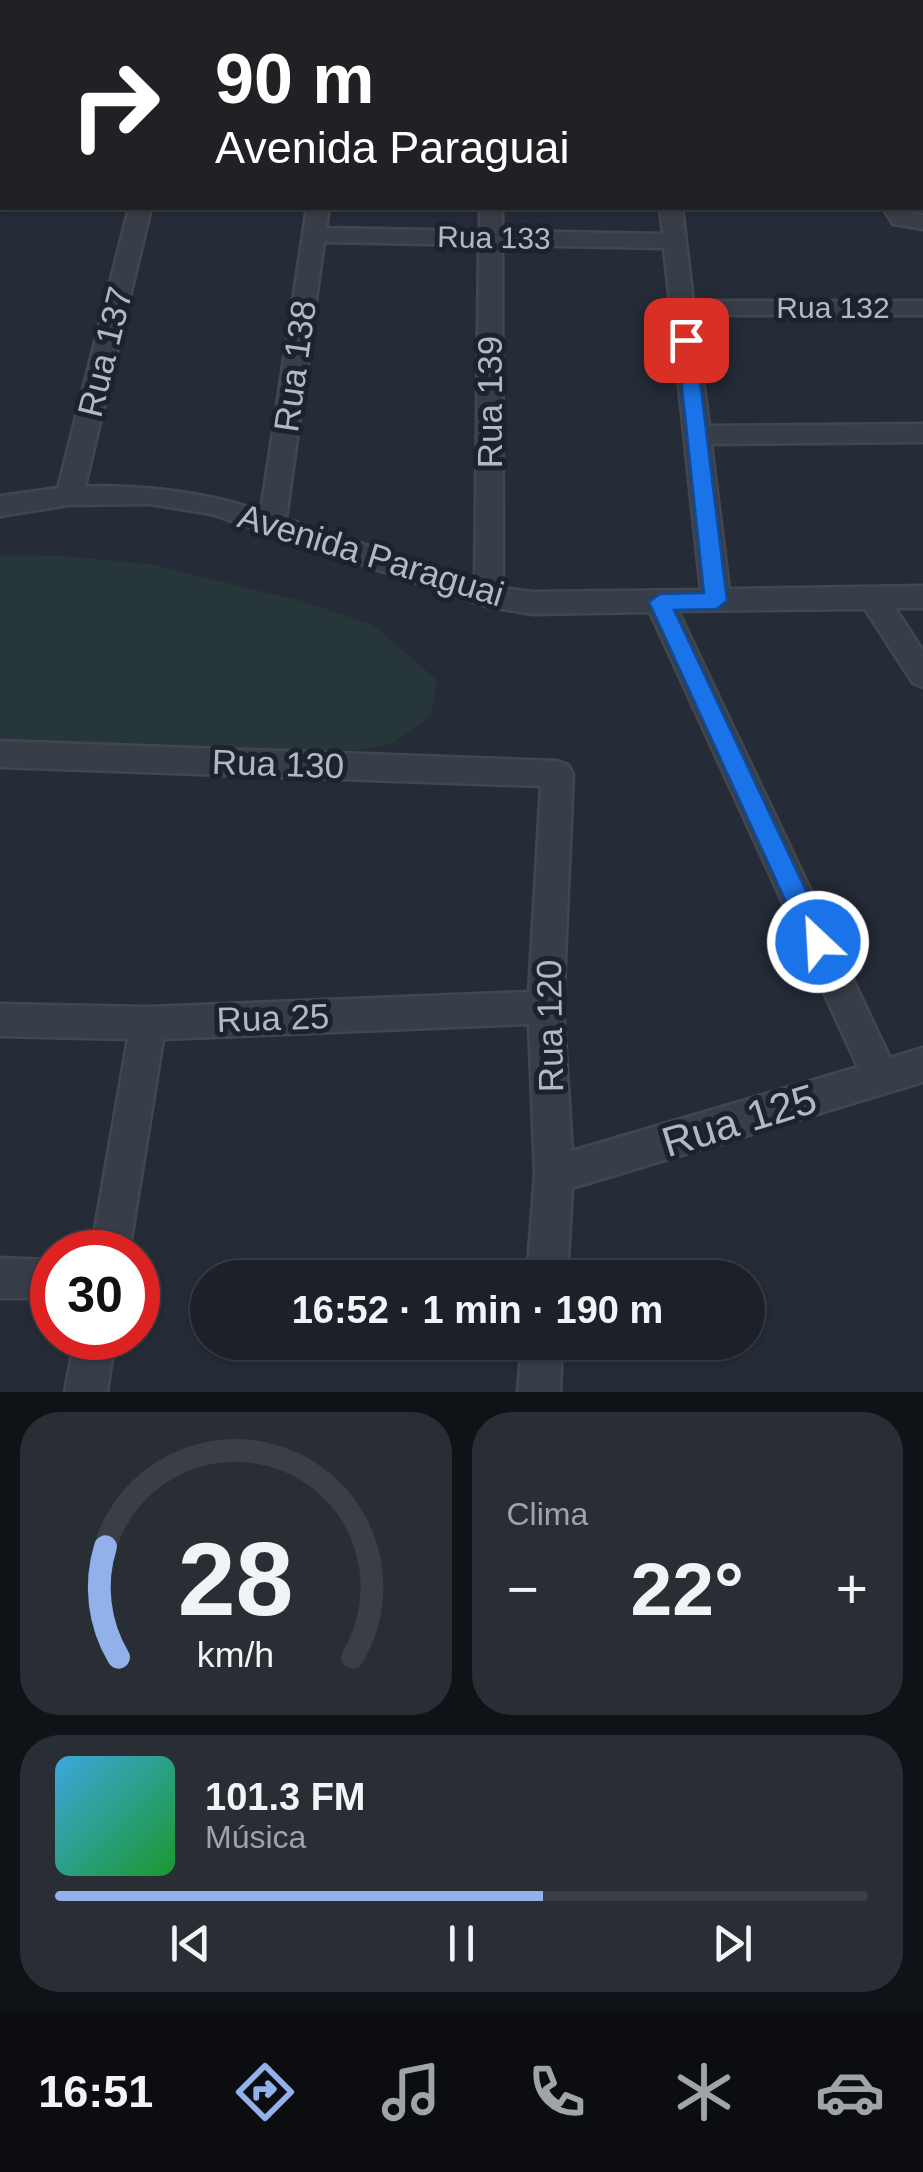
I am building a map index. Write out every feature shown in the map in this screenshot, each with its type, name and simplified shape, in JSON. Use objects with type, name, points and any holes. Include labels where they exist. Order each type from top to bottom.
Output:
[{"type":"street","name":"Rua 137","points":[[69,496],[140,210]]},
{"type":"street","name":"Rua 138","points":[[272,525],[318,210]]},
{"type":"street","name":"Rua 139","points":[[489,596],[492,210]]},
{"type":"street","points":[[671,210],[716,601]]},
{"type":"street","points":[[895,210],[901,219],[923,222]]},
{"type":"street","name":"Rua 133","points":[[314,236],[675,241]]},
{"type":"street","name":"Rua 132","points":[[682,308],[923,308]]},
{"type":"street","points":[[697,435],[923,433]]},
{"type":"street","name":"Avenida Paraguai","points":[[0,506],[69,496],[150,495],[213,505],[489,596],[533,603],[923,597]]},
{"type":"street","points":[[874,598],[923,675]]},
{"type":"street","points":[[660,602],[881,1078]]},
{"type":"street","name":"Rua 130","points":[[0,754],[556,774]]},
{"type":"street","name":"Rua 120","points":[[548,1260],[554,1175],[546,1008],[556,774]]},
{"type":"street","name":"Rua 25","points":[[0,1020],[148,1023],[546,1008]]},
{"type":"street","points":[[114,1230],[148,1023]]},
{"type":"street","name":"Rua 125","points":[[554,1175],[923,1065]]},
{"type":"street","points":[[0,1278],[30,1279]]},
{"type":"street","points":[[86,1392],[91,1360]]},
{"type":"street","points":[[539,1392],[541,1360]]},
{"type":"shaded area","points":[[0,555],[150,564],[305,602],[373,625],[437,680],[431,716],[392,744],[310,759],[0,738]]},
{"type":"route","points":[[686,340],[716,601],[660,602],[818,942]]}]
